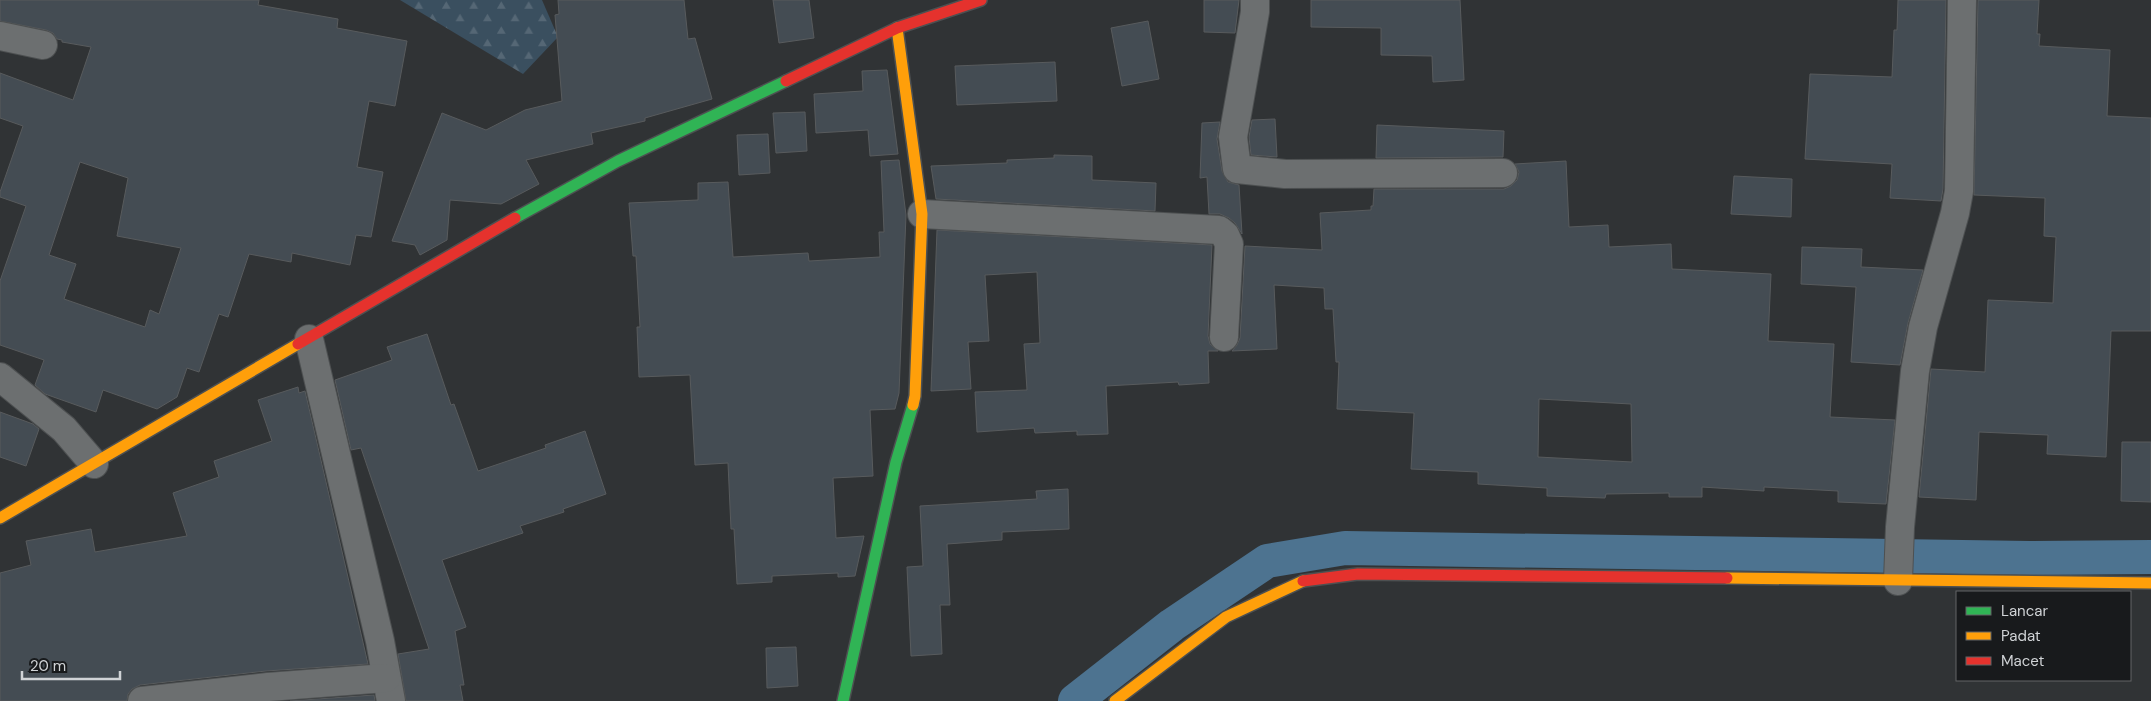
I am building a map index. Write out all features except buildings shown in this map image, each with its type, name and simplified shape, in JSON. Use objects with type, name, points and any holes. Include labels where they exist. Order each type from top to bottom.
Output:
[{"type":"street","points":[[0,518],[513,219],[618,160],[897,28],[981,0]]},
{"type":"street","points":[[1255,0],[1256,12],[1233,137],[1237,169],[1285,174],[1503,173]]},
{"type":"street","points":[[1899,575],[1899,538],[1915,371],[1923,327],[1955,214],[1959,191],[1962,0]]},
{"type":"street","points":[[843,701],[896,462],[915,396],[922,214],[897,28]]},
{"type":"street","points":[[0,36],[43,45]]},
{"type":"street","points":[[922,214],[1219,230],[1225,235],[1229,244],[1224,338]]},
{"type":"street","points":[[142,701],[268,687],[389,689],[380,641],[308,339]]},
{"type":"street","points":[[0,376],[64,429],[94,464]]},
{"type":"street","points":[[1115,701],[1226,617],[1267,596],[1308,579],[1358,574],[1899,575],[2151,583]]},
{"type":"green space","points":[[400,0],[542,0],[558,37],[523,74]]},
{"type":"waterway","points":[[1075,701],[1172,625],[1267,561],[1345,548],[2030,558],[2151,557]]},
{"type":"traffic: fast","points":[[515,218],[618,161],[786,81]]},
{"type":"traffic: fast","points":[[843,701],[896,462],[913,405]]},
{"type":"traffic: slow","points":[[897,28],[922,214],[915,396],[913,405]]},
{"type":"traffic: slow","points":[[0,518],[298,344]]},
{"type":"traffic: slow","points":[[1727,578],[2151,583]]},
{"type":"traffic: slow","points":[[1115,701],[1226,617],[1303,581]]},
{"type":"traffic: jam","points":[[786,81],[897,28],[981,0]]},
{"type":"traffic: jam","points":[[298,344],[515,218]]},
{"type":"traffic: jam","points":[[1303,581],[1358,574],[1727,578]]}]
